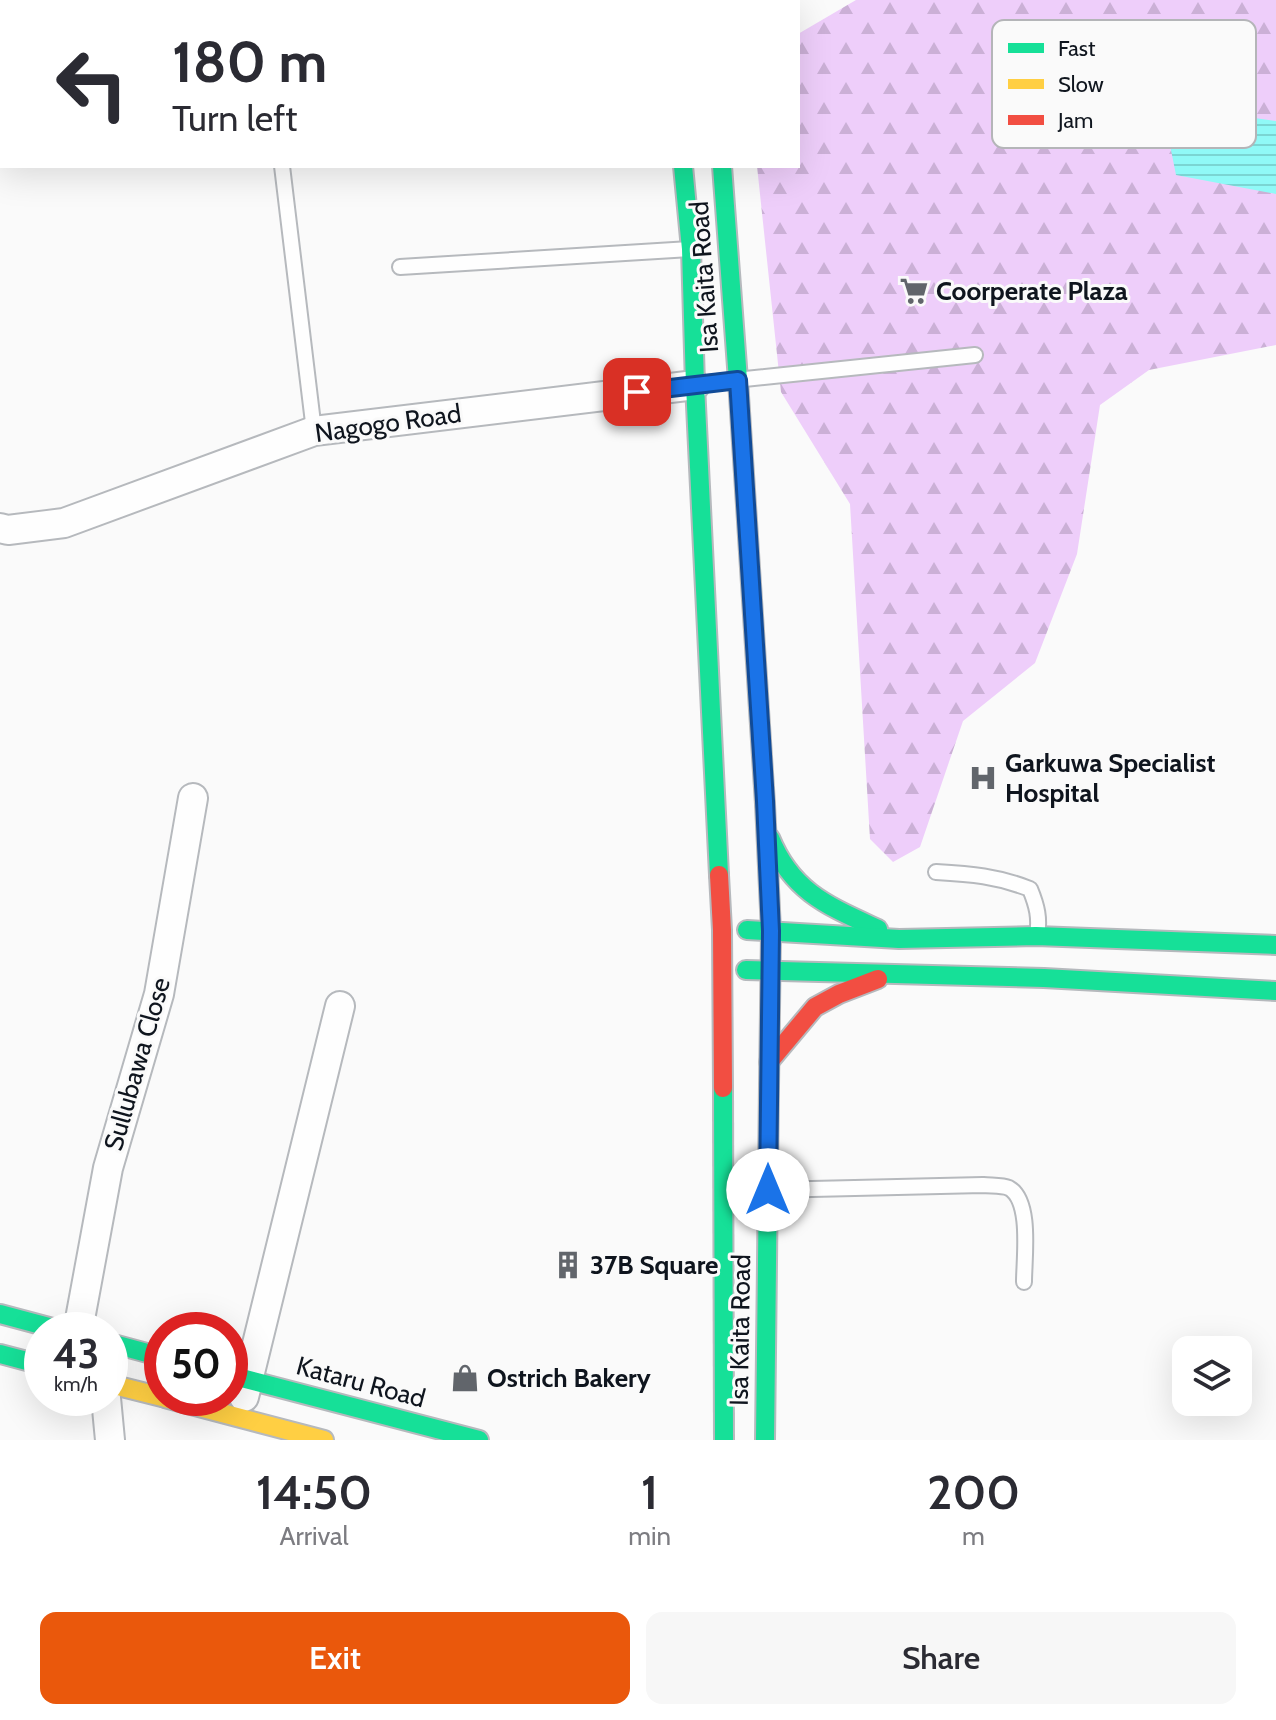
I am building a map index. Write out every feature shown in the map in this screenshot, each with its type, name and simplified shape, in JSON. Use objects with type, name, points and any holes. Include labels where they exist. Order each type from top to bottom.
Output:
[{"type":"main road","name":"Isa Kaita Road","points":[[683,168],[691,249],[722,930],[724,1440]]},
{"type":"main road","name":"Isa Kaita Road","points":[[722,168],[771,931],[765,1440]]},
{"type":"main road","points":[[767,832],[783,866],[803,889],[831,907],[899,939]]},
{"type":"main road","points":[[722,930],[899,939],[1036,936],[1276,945]]},
{"type":"main road","points":[[723,970],[1044,978],[1276,991]]},
{"type":"main road","points":[[769,1062],[815,1007],[887,975]]},
{"type":"main road","points":[[0,1314],[24,1320]]},
{"type":"main road","points":[[0,1354],[24,1360]]},
{"type":"main road","name":"Kataru Road","points":[[248,1379],[479,1440]]},
{"type":"main road","points":[[232,1416],[324,1440]]},
{"type":"street","name":"Nagogo Road","points":[[0,528],[8,530],[64,523],[314,431],[695,385]]},
{"type":"street","name":"Sullubawa Close","points":[[81,1312],[108,1168],[159,994],[193,798]]},
{"type":"street","points":[[248,1344],[340,1006]]},
{"type":"street","points":[[108,1416],[110,1440]]},
{"type":"lane","points":[[282,168],[314,431]]},
{"type":"lane","points":[[400,267],[691,249]]},
{"type":"lane","points":[[695,385],[975,355]]},
{"type":"lane","points":[[936,872],[981,874],[1030,889],[1040,919],[1036,936]]},
{"type":"lane","points":[[768,1190],[1007,1187],[1021,1198],[1025,1221],[1024,1282]]},
{"type":"green space","points":[[856,0],[1276,0],[1276,345],[1149,370],[1100,405],[1077,554],[1035,663],[963,721],[920,847],[893,862],[870,839],[850,504],[781,392],[757,168],[800,168],[800,33]]},
{"type":"water","points":[[1256,118],[1276,121],[1276,194],[1176,175],[1171,148],[1256,148]]},
{"type":"traffic: fast","points":[[683,168],[691,249],[719,875]]},
{"type":"traffic: fast","points":[[722,168],[765,804]]},
{"type":"traffic: fast","points":[[770,838],[789,872],[814,895],[878,929]]},
{"type":"traffic: fast","points":[[747,930],[899,939],[1036,936],[1276,945]]},
{"type":"traffic: fast","points":[[746,970],[1044,978],[1276,991]]},
{"type":"traffic: fast","points":[[765,1440],[769,1086]]},
{"type":"traffic: fast","points":[[723,1088],[724,1440]]},
{"type":"traffic: fast","points":[[0,1314],[24,1320]]},
{"type":"traffic: fast","points":[[128,1348],[144,1352]]},
{"type":"traffic: fast","points":[[0,1354],[24,1360]]},
{"type":"traffic: fast","points":[[248,1380],[479,1440]]},
{"type":"traffic: slow","points":[[765,804],[771,931],[769,1086]]},
{"type":"traffic: slow","points":[[128,1388],[144,1392]]},
{"type":"traffic: slow","points":[[233,1416],[324,1440]]},
{"type":"traffic: jam","points":[[719,875],[723,1088]]},
{"type":"traffic: jam","points":[[769,1062],[815,1007],[878,979]]},
{"type":"place","name":"Coorperate Plaza","points":[[914,291]]},
{"type":"place","name":"Garkuwa Specialist Hospital","points":[[983,778]]},
{"type":"place","name":"37B Square","points":[[568,1265]]},
{"type":"place","name":"Ostrich Bakery","points":[[465,1378]]},
{"type":"route","points":[[637,392],[738,380],[771,931],[768,1190]]}]
